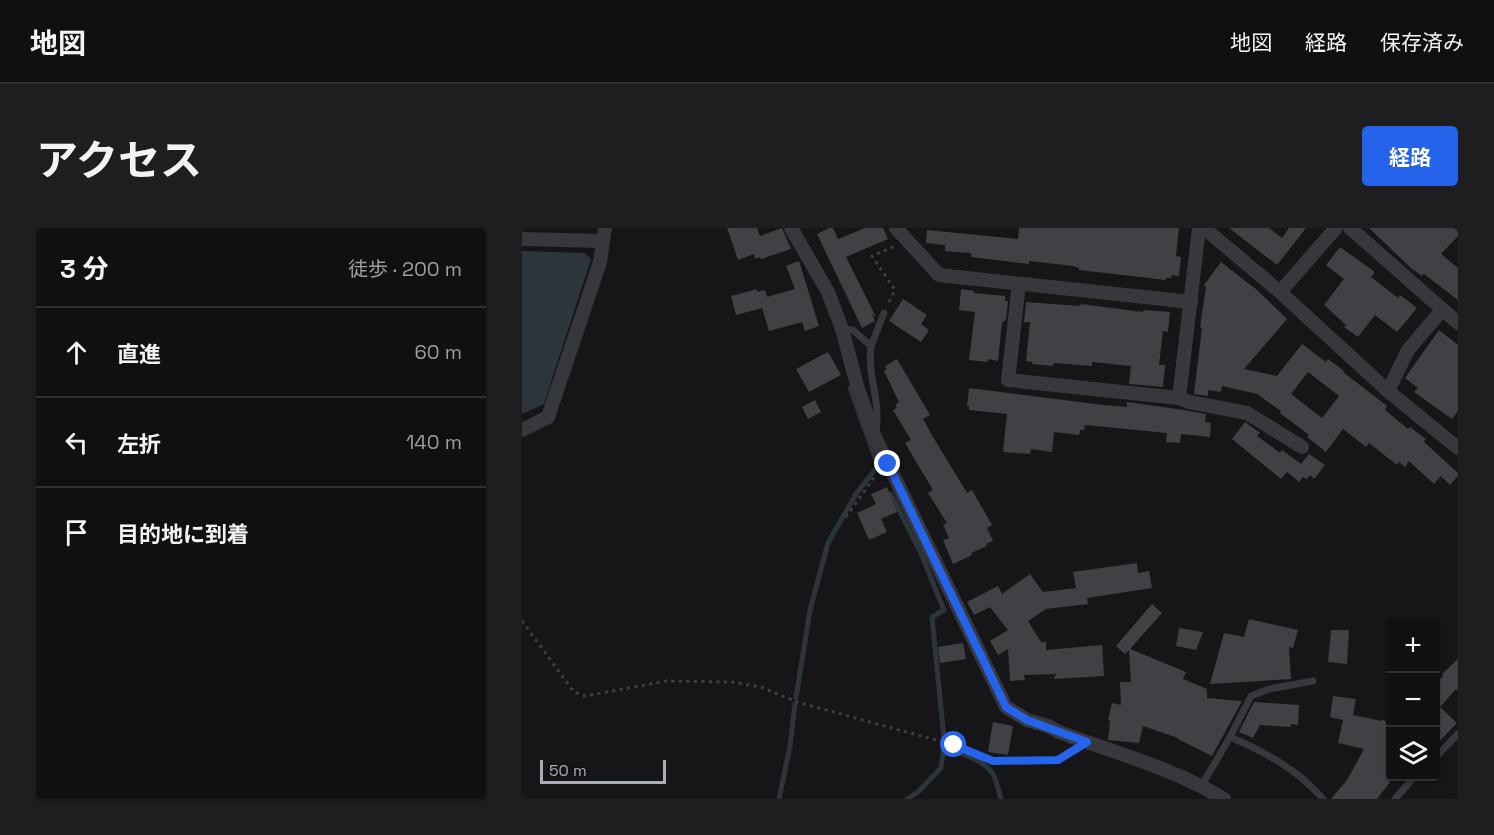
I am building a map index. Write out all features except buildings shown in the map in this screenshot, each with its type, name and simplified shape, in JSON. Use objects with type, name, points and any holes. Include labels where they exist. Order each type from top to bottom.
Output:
[{"type":"street","points":[[791,228],[828,292],[842,329],[858,389],[875,437],[1006,707],[1027,720],[1152,764],[1202,786],[1224,799]]},
{"type":"street","points":[[896,228],[939,275],[1191,302]]},
{"type":"street","points":[[1179,398],[1198,228]]},
{"type":"street","points":[[1204,228],[1280,292],[1388,391],[1456,442]]},
{"type":"street","points":[[1280,292],[1336,228]]},
{"type":"street","points":[[1350,228],[1458,323]]},
{"type":"street","points":[[522,239],[604,235],[600,262],[548,417],[522,430]]},
{"type":"street","points":[[1019,284],[1008,380],[1179,398],[1247,413],[1302,447]]},
{"type":"street","points":[[1388,391],[1408,350],[1442,310]]},
{"type":"lane","points":[[875,437],[879,414],[869,359],[871,346],[884,314]]},
{"type":"lane","points":[[842,329],[853,330],[871,346]]},
{"type":"lane","points":[[1202,786],[1251,696],[1269,689],[1313,681]]},
{"type":"lane","points":[[1440,753],[1458,734]]},
{"type":"lane","points":[[1230,737],[1262,751],[1294,771],[1323,799]]},
{"type":"lane","points":[[1395,799],[1411,781]]},
{"type":"path","points":[[884,314],[895,290],[872,256],[886,250]]},
{"type":"path","points":[[846,517],[869,482],[888,464]]},
{"type":"path","points":[[522,621],[574,692],[585,696],[666,681],[731,682],[761,687],[797,702],[954,745],[993,761],[1058,760],[1087,742]]},
{"type":"shaded area","points":[[522,251],[584,253],[591,259],[544,404],[522,414]]},
{"type":"waterway","points":[[796,698],[810,610],[828,543],[856,494],[878,466],[850,388]]},
{"type":"waterway","points":[[891,494],[921,553],[944,610],[932,617],[944,739]]},
{"type":"waterway","points":[[779,799],[790,746],[795,704]]},
{"type":"waterway","points":[[907,799],[918,792],[941,768],[944,747]]},
{"type":"waterway","points":[[944,749],[965,755],[985,765],[994,776],[1001,799]]},
{"type":"route","points":[[888,464],[1006,707],[1027,720],[1087,742],[1058,760],[993,761],[954,745]]}]
